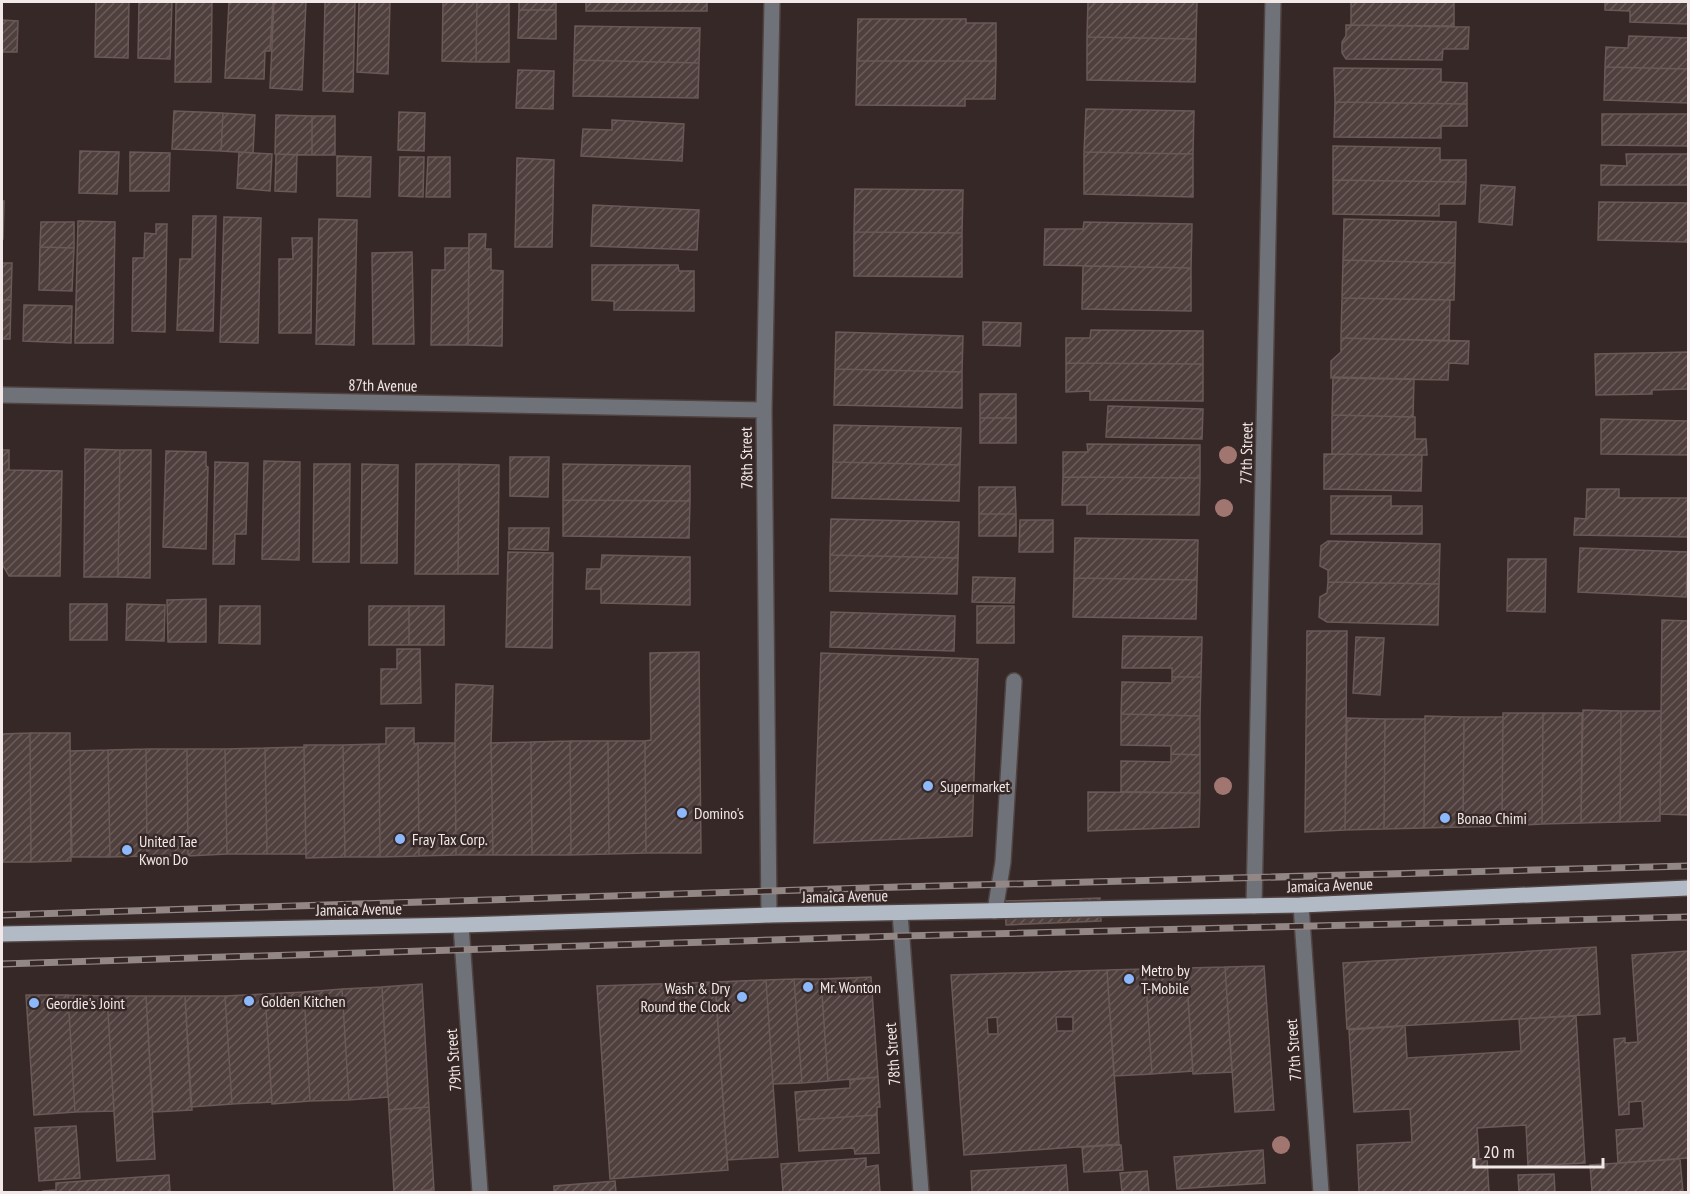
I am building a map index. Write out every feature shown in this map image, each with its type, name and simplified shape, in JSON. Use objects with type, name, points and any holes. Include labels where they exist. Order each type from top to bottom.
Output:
[{"type":"main road","name":"Jamaica Avenue","points":[[2,934],[461,925],[769,915],[1301,905],[1689,888]]},
{"type":"street","name":"78th Street","points":[[769,915],[764,410],[772,2]]},
{"type":"street","name":"77th Street","points":[[1254,906],[1273,2]]},
{"type":"street","name":"87th Avenue","points":[[2,395],[764,410]]},
{"type":"street","points":[[995,911],[1004,862],[1014,681]]},
{"type":"street","name":"77th Street","points":[[1301,905],[1321,1192]]},
{"type":"street","name":"78th Street","points":[[900,913],[921,1192]]},
{"type":"street","name":"79th Street","points":[[461,925],[480,1192]]},
{"type":"building","points":[[96,2],[129,2],[128,58],[95,57]]},
{"type":"building","points":[[139,2],[172,2],[170,59],[138,58]]},
{"type":"building","points":[[176,2],[212,2],[211,82],[175,82]]},
{"type":"building","points":[[229,2],[273,2],[270,51],[265,51],[264,79],[225,78]]},
{"type":"building","points":[[274,2],[306,2],[302,90],[270,88]]},
{"type":"building","points":[[325,2],[355,2],[353,92],[323,91]]},
{"type":"building","points":[[359,2],[390,2],[388,74],[357,72]]},
{"type":"building","points":[[443,2],[477,2],[476,62],[442,61]]},
{"type":"building","points":[[477,2],[509,2],[509,62],[476,62]]},
{"type":"building","points":[[519,2],[556,2],[556,10],[519,10]]},
{"type":"building","points":[[586,2],[707,2],[707,11],[586,11]]},
{"type":"building","points":[[1088,2],[1197,2],[1196,39],[1087,37]]},
{"type":"building","points":[[1351,2],[1454,2],[1454,26],[1351,25]]},
{"type":"building","points":[[1605,2],[1688,2],[1688,24],[1630,22],[1630,11],[1605,10]]},
{"type":"building","points":[[519,10],[556,10],[556,39],[518,38]]},
{"type":"building","points":[[858,19],[966,19],[966,23],[996,23],[996,61],[857,61]]},
{"type":"building","points":[[2,20],[18,21],[17,52],[2,52]]},
{"type":"building","points":[[1346,25],[1469,27],[1468,49],[1443,49],[1442,60],[1346,59],[1342,53],[1342,42],[1346,36]]},
{"type":"building","points":[[575,26],[700,28],[699,63],[574,60]]},
{"type":"building","points":[[1629,36],[1688,38],[1688,69],[1605,67],[1606,47],[1628,48]]},
{"type":"building","points":[[1087,37],[1196,39],[1195,82],[1087,80]]},
{"type":"building","points":[[574,60],[699,63],[698,98],[573,96]]},
{"type":"building","points":[[857,61],[996,61],[995,99],[965,99],[965,106],[856,105]]},
{"type":"building","points":[[1605,67],[1688,69],[1688,103],[1604,100]]},
{"type":"building","points":[[1334,68],[1441,69],[1441,82],[1467,83],[1467,104],[1335,102]]},
{"type":"building","points":[[518,70],[554,71],[553,109],[516,108]]},
{"type":"building","points":[[1335,102],[1467,104],[1467,126],[1441,126],[1441,138],[1334,137]]},
{"type":"building","points":[[1086,109],[1194,111],[1193,154],[1084,152]]},
{"type":"building","points":[[174,111],[223,113],[221,151],[172,149]]},
{"type":"building","points":[[399,112],[425,113],[424,151],[398,150]]},
{"type":"building","points":[[223,113],[255,115],[253,153],[221,151]]},
{"type":"building","points":[[1602,114],[1688,114],[1688,146],[1602,145]]},
{"type":"building","points":[[276,115],[312,116],[312,155],[275,154]]},
{"type":"building","points":[[312,116],[335,116],[335,155],[312,155]]},
{"type":"building","points":[[612,120],[684,124],[682,161],[581,156],[583,129],[612,130]]},
{"type":"building","points":[[1333,146],[1440,148],[1440,160],[1466,160],[1466,182],[1333,180]]},
{"type":"building","points":[[80,151],[119,152],[117,194],[79,193]]},
{"type":"building","points":[[130,152],[170,153],[169,191],[130,191]]},
{"type":"building","points":[[239,152],[272,154],[270,191],[237,188]]},
{"type":"building","points":[[1084,152],[1193,154],[1193,197],[1084,194]]},
{"type":"building","points":[[276,154],[297,155],[296,192],[275,191]]},
{"type":"building","points":[[1626,154],[1688,154],[1688,185],[1601,185],[1601,165],[1627,166]]},
{"type":"building","points":[[337,156],[371,157],[370,197],[337,196]]},
{"type":"building","points":[[400,157],[424,157],[423,197],[399,196]]},
{"type":"building","points":[[428,157],[450,157],[450,197],[426,197]]},
{"type":"building","points":[[517,158],[554,160],[552,247],[515,247]]},
{"type":"building","points":[[1333,180],[1466,182],[1465,204],[1439,204],[1439,216],[1333,214]]},
{"type":"building","points":[[1481,185],[1515,187],[1512,225],[1479,222]]},
{"type":"building","points":[[855,189],[963,190],[962,233],[854,232]]},
{"type":"building","points":[[2,201],[4,201],[3,239],[2,239]]},
{"type":"building","points":[[1599,202],[1688,203],[1688,242],[1598,240]]},
{"type":"building","points":[[593,205],[699,210],[697,250],[591,246]]},
{"type":"building","points":[[193,216],[216,216],[213,331],[177,330],[180,259],[192,259]]},
{"type":"building","points":[[224,217],[261,218],[258,343],[220,342]]},
{"type":"building","points":[[319,219],[357,220],[354,345],[316,344]]},
{"type":"building","points":[[1344,219],[1456,222],[1455,263],[1343,260]]},
{"type":"building","points":[[78,221],[115,222],[113,343],[75,343]]},
{"type":"building","points":[[41,222],[74,222],[74,248],[40,247]]},
{"type":"building","points":[[1084,222],[1192,224],[1191,268],[1044,265],[1045,229],[1083,229]]},
{"type":"building","points":[[156,224],[167,224],[165,332],[132,331],[133,258],[144,258],[145,233],[156,234]]},
{"type":"building","points":[[854,232],[962,233],[962,277],[854,276]]},
{"type":"building","points":[[469,234],[486,234],[485,249],[491,249],[491,270],[503,271],[502,346],[468,345]]},
{"type":"building","points":[[292,238],[312,238],[311,333],[279,333],[279,259],[293,259]]},
{"type":"building","points":[[40,247],[74,248],[72,291],[39,290]]},
{"type":"building","points":[[445,248],[469,248],[468,345],[431,345],[432,270],[445,270]]},
{"type":"building","points":[[412,252],[414,344],[373,344],[372,253]]},
{"type":"building","points":[[1343,260],[1455,263],[1454,300],[1342,298]]},
{"type":"building","points":[[2,263],[12,263],[11,300],[2,300]]},
{"type":"building","points":[[592,265],[678,265],[679,271],[694,271],[694,311],[614,310],[614,301],[592,300]]},
{"type":"building","points":[[1083,266],[1191,268],[1191,311],[1082,309]]},
{"type":"building","points":[[1342,298],[1450,300],[1449,341],[1341,338]]},
{"type":"building","points":[[2,300],[11,300],[10,339],[2,339]]},
{"type":"building","points":[[24,305],[72,306],[71,343],[23,341]]},
{"type":"building","points":[[983,322],[1021,323],[1020,346],[983,345]]},
{"type":"building","points":[[1091,330],[1203,331],[1203,364],[1066,363],[1066,338],[1090,338]]},
{"type":"building","points":[[836,332],[963,336],[962,372],[835,369]]},
{"type":"building","points":[[1341,338],[1469,341],[1468,364],[1449,363],[1448,380],[1331,378],[1331,361],[1341,352]]},
{"type":"building","points":[[1688,352],[1688,389],[1652,390],[1652,394],[1596,395],[1595,354]]},
{"type":"building","points":[[1066,363],[1203,364],[1203,401],[1090,400],[1090,391],[1066,392]]},
{"type":"building","points":[[835,369],[962,372],[962,408],[834,405]]},
{"type":"building","points":[[1333,377],[1414,379],[1413,417],[1332,415]]},
{"type":"building","points":[[980,394],[1016,394],[1016,418],[980,418]]},
{"type":"building","points":[[1108,406],[1203,409],[1202,439],[1106,437]]},
{"type":"building","points":[[1332,415],[1415,417],[1415,439],[1426,439],[1427,455],[1332,454]]},
{"type":"building","points":[[980,418],[1016,418],[1016,443],[980,443]]},
{"type":"building","points":[[1601,419],[1688,421],[1688,455],[1601,454]]},
{"type":"building","points":[[834,425],[961,428],[960,465],[833,462]]},
{"type":"building","points":[[1087,444],[1200,445],[1200,478],[1063,477],[1063,452],[1088,452]]},
{"type":"building","points":[[85,449],[120,450],[118,577],[84,577]]},
{"type":"building","points":[[2,450],[9,450],[9,470],[62,471],[60,576],[9,576],[2,564]]},
{"type":"building","points":[[120,450],[151,450],[150,578],[118,577]]},
{"type":"building","points":[[166,451],[206,452],[206,466],[208,467],[206,549],[163,547]]},
{"type":"building","points":[[1324,454],[1422,455],[1421,491],[1324,489]]},
{"type":"building","points":[[510,457],[549,457],[548,497],[510,496]]},
{"type":"building","points":[[264,461],[300,462],[299,560],[262,559]]},
{"type":"building","points":[[215,462],[248,463],[246,534],[235,534],[234,564],[213,564]]},
{"type":"building","points":[[833,462],[960,465],[959,501],[832,498]]},
{"type":"building","points":[[314,464],[350,464],[349,562],[313,562]]},
{"type":"building","points":[[362,464],[398,465],[397,563],[361,563]]},
{"type":"building","points":[[416,464],[459,464],[458,574],[415,574]]},
{"type":"building","points":[[459,464],[499,465],[498,574],[458,574]]},
{"type":"building","points":[[563,464],[690,466],[690,501],[563,500]]},
{"type":"building","points":[[1063,477],[1200,478],[1199,515],[1087,514],[1087,505],[1062,505]]},
{"type":"building","points":[[979,487],[1015,487],[1016,514],[979,514]]},
{"type":"building","points":[[1587,489],[1619,489],[1619,498],[1688,498],[1688,537],[1574,535],[1575,518],[1586,519]]},
{"type":"building","points":[[1331,496],[1391,496],[1391,506],[1422,506],[1422,534],[1331,534]]},
{"type":"building","points":[[563,500],[690,501],[689,538],[563,536]]},
{"type":"building","points":[[979,514],[1016,514],[1016,536],[979,536]]},
{"type":"building","points":[[831,519],[959,522],[958,558],[830,555]]},
{"type":"building","points":[[1020,520],[1053,520],[1053,552],[1019,552]]},
{"type":"building","points":[[509,528],[549,528],[548,550],[509,549]]},
{"type":"building","points":[[1075,538],[1198,540],[1197,580],[1074,578]]},
{"type":"building","points":[[1328,541],[1440,544],[1439,584],[1328,582],[1328,570],[1320,566],[1321,546]]},
{"type":"building","points":[[1580,548],[1688,552],[1686,597],[1578,592]]},
{"type":"building","points":[[508,552],[553,553],[552,648],[506,647]]},
{"type":"building","points":[[602,555],[690,557],[690,605],[601,603],[601,589],[586,589],[587,569],[601,569]]},
{"type":"building","points":[[830,555],[958,558],[957,594],[830,591]]},
{"type":"building","points":[[1508,559],[1546,559],[1545,612],[1507,611]]},
{"type":"building","points":[[973,577],[1015,578],[1014,603],[972,602]]},
{"type":"building","points":[[1074,578],[1197,580],[1196,619],[1073,617]]},
{"type":"building","points":[[1328,582],[1439,584],[1438,625],[1327,622],[1319,617],[1320,597],[1327,593]]},
{"type":"building","points":[[206,599],[206,642],[168,642],[167,600]]},
{"type":"building","points":[[70,604],[107,604],[107,640],[70,640]]},
{"type":"building","points":[[127,604],[165,605],[164,641],[126,640]]},
{"type":"building","points":[[220,606],[260,606],[260,644],[219,643]]},
{"type":"building","points":[[369,606],[409,606],[409,645],[369,645]]},
{"type":"building","points":[[409,606],[444,606],[444,645],[409,645]]},
{"type":"building","points":[[977,606],[1014,606],[1014,643],[977,643]]},
{"type":"building","points":[[831,612],[955,616],[954,651],[830,647]]},
{"type":"building","points":[[1662,620],[1688,621],[1688,815],[1660,814]]},
{"type":"building","points":[[1307,631],[1347,631],[1345,830],[1305,832]]},
{"type":"building","points":[[1123,636],[1202,637],[1201,677],[1172,677],[1172,668],[1122,668]]},
{"type":"building","points":[[1356,637],[1384,638],[1380,695],[1353,693]]},
{"type":"building","points":[[397,649],[420,649],[421,703],[381,704],[381,669],[397,669]]},
{"type":"building","points":[[699,652],[701,853],[646,853],[645,741],[651,740],[650,653]]},
{"type":"building","points":[[821,653],[978,659],[972,836],[814,843]]},
{"type":"building","points":[[1172,677],[1201,677],[1200,716],[1121,714],[1122,682],[1172,683]]},
{"type":"building","points":[[456,684],[493,686],[491,743],[493,855],[456,855]]},
{"type":"building","points":[[1583,710],[1621,711],[1620,822],[1581,823]]},
{"type":"building","points":[[1621,711],[1661,711],[1660,821],[1620,822]]},
{"type":"building","points":[[1503,713],[1543,713],[1542,824],[1502,826]]},
{"type":"building","points":[[1543,713],[1582,713],[1581,823],[1542,824]]},
{"type":"building","points":[[1121,714],[1200,716],[1200,755],[1171,754],[1171,746],[1121,745]]},
{"type":"building","points":[[1425,716],[1464,717],[1463,827],[1424,828]]},
{"type":"building","points":[[1464,717],[1503,717],[1502,826],[1463,827]]},
{"type":"building","points":[[1347,718],[1385,719],[1384,829],[1345,830]]},
{"type":"building","points":[[1385,719],[1425,719],[1424,828],[1384,829]]},
{"type":"building","points":[[386,728],[414,728],[414,744],[418,743],[419,856],[380,857],[379,744],[386,744]]},
{"type":"building","points":[[30,733],[70,733],[71,861],[31,862]]},
{"type":"building","points":[[30,733],[31,862],[2,862],[2,734]]},
{"type":"building","points":[[570,741],[608,741],[609,854],[571,855]]},
{"type":"building","points":[[570,741],[571,855],[532,855],[531,742]]},
{"type":"building","points":[[608,741],[645,741],[646,853],[609,854]]},
{"type":"building","points":[[531,742],[532,855],[493,855],[491,743]]},
{"type":"building","points":[[418,743],[455,743],[456,855],[419,856]]},
{"type":"building","points":[[379,744],[380,857],[345,857],[343,745]]},
{"type":"building","points":[[304,745],[343,745],[345,857],[306,858]]},
{"type":"building","points":[[304,747],[306,854],[267,854],[265,748]]},
{"type":"building","points":[[265,748],[267,854],[227,854],[225,749]]},
{"type":"building","points":[[146,749],[187,749],[188,856],[147,856]]},
{"type":"building","points":[[146,749],[147,856],[110,857],[108,750]]},
{"type":"building","points":[[187,749],[225,749],[227,854],[188,856]]},
{"type":"building","points":[[108,750],[110,857],[72,857],[70,751]]},
{"type":"building","points":[[1171,754],[1200,755],[1200,793],[1121,792],[1121,761],[1171,762]]},
{"type":"building","points":[[1088,792],[1200,793],[1199,827],[1088,831]]},
{"type":"building","points":[[1100,898],[1101,921],[1006,925],[1005,901]]},
{"type":"building","points":[[1596,947],[1600,1014],[1347,1029],[1343,963]]},
{"type":"building","points":[[1688,951],[1688,1158],[1618,1163],[1616,1130],[1644,1128],[1642,1101],[1629,1102],[1629,1114],[1619,1115],[1614,1039],[1625,1038],[1625,1043],[1638,1042],[1632,955]]},
{"type":"building","points":[[1264,966],[1274,1110],[1235,1112],[1225,967]]},
{"type":"building","points":[[1225,967],[1232,1072],[1193,1074],[1186,968]]},
{"type":"building","points":[[1186,968],[1193,1071],[1152,1074],[1145,969]]},
{"type":"building","points":[[1145,969],[1152,1074],[1114,1076],[1107,970]]},
{"type":"building","points":[[1107,970],[1119,1144],[964,1155],[951,975]],"holes":[[[997,1017],[998,1034],[988,1034],[987,1018]],[[1056,1017],[1073,1017],[1073,1031],[1057,1031]]]},
{"type":"building","points":[[871,977],[878,1077],[828,1081],[821,979]]},
{"type":"building","points":[[794,979],[821,979],[828,1081],[802,1083]]},
{"type":"building","points":[[794,979],[802,1083],[773,1084],[766,980]]},
{"type":"building","points":[[766,980],[778,1157],[727,1160],[715,982]]},
{"type":"building","points":[[715,982],[728,1170],[610,1179],[597,986]]},
{"type":"building","points":[[422,984],[429,1107],[389,1110],[382,987]]},
{"type":"building","points":[[382,987],[388,1097],[349,1100],[342,989]]},
{"type":"building","points":[[342,989],[349,1100],[310,1101],[304,992]]},
{"type":"building","points":[[304,992],[310,1101],[272,1104],[265,994]]},
{"type":"building","points":[[265,994],[272,1102],[232,1104],[225,996]]},
{"type":"building","points":[[26,995],[68,995],[75,1112],[34,1115]]},
{"type":"building","points":[[68,995],[107,996],[114,1111],[75,1112]]},
{"type":"building","points":[[107,996],[146,996],[155,1159],[117,1161]]},
{"type":"building","points":[[146,996],[185,996],[192,1110],[153,1112]]},
{"type":"building","points":[[185,996],[225,996],[232,1104],[191,1107]]},
{"type":"building","points":[[1576,1016],[1585,1163],[1528,1166],[1526,1125],[1477,1128],[1479,1159],[1487,1158],[1489,1192],[1359,1192],[1357,1145],[1412,1142],[1410,1109],[1354,1112],[1349,1030],[1405,1026],[1407,1058],[1521,1051],[1519,1019]]},
{"type":"building","points":[[878,1077],[880,1107],[877,1107],[877,1115],[797,1120],[795,1092],[850,1088],[850,1080]]},
{"type":"building","points":[[429,1107],[434,1190],[394,1192],[389,1110]]},
{"type":"building","points":[[877,1115],[879,1153],[855,1154],[854,1148],[799,1151],[797,1120]]},
{"type":"building","points":[[76,1126],[80,1178],[39,1181],[35,1128]]},
{"type":"building","points":[[1121,1145],[1123,1170],[1084,1172],[1082,1147]]},
{"type":"building","points":[[1263,1150],[1265,1183],[1177,1189],[1174,1157]]},
{"type":"building","points":[[866,1158],[866,1167],[878,1165],[880,1192],[783,1192],[781,1164]]},
{"type":"building","points":[[1680,1159],[1683,1192],[1592,1192],[1590,1165]]},
{"type":"building","points":[[1066,1165],[1068,1192],[972,1192],[971,1171]]},
{"type":"building","points":[[1147,1171],[1149,1192],[1122,1192],[1120,1173]]},
{"type":"building","points":[[1554,1174],[1555,1192],[1519,1192],[1518,1175]]},
{"type":"building","points":[[169,1175],[170,1192],[43,1192],[56,1190],[56,1183]]},
{"type":"building","points":[[615,1181],[616,1192],[554,1192],[554,1186]]},
{"type":"railway","points":[[2,915],[899,887],[1688,866]]},
{"type":"railway","points":[[2,964],[901,936],[1688,917]]},
{"type":"place","name":"Supermarket","points":[[928,786]]},
{"type":"place","name":"Domino's","points":[[682,813]]},
{"type":"place","name":"Bonao Chimi","points":[[1445,818]]},
{"type":"place","name":"Fray Tax Corp.","points":[[400,839]]},
{"type":"place","name":"United Tae Kwon Do","points":[[127,850]]},
{"type":"place","name":"Metro by T-Mobile","points":[[1129,979]]},
{"type":"place","name":"Mr. Wonton","points":[[808,987]]},
{"type":"place","name":"Wash & Dry Round the Clock","points":[[742,997]]},
{"type":"place","name":"Golden Kitchen","points":[[249,1001]]},
{"type":"place","name":"Geordie's Joint","points":[[34,1003]]}]
